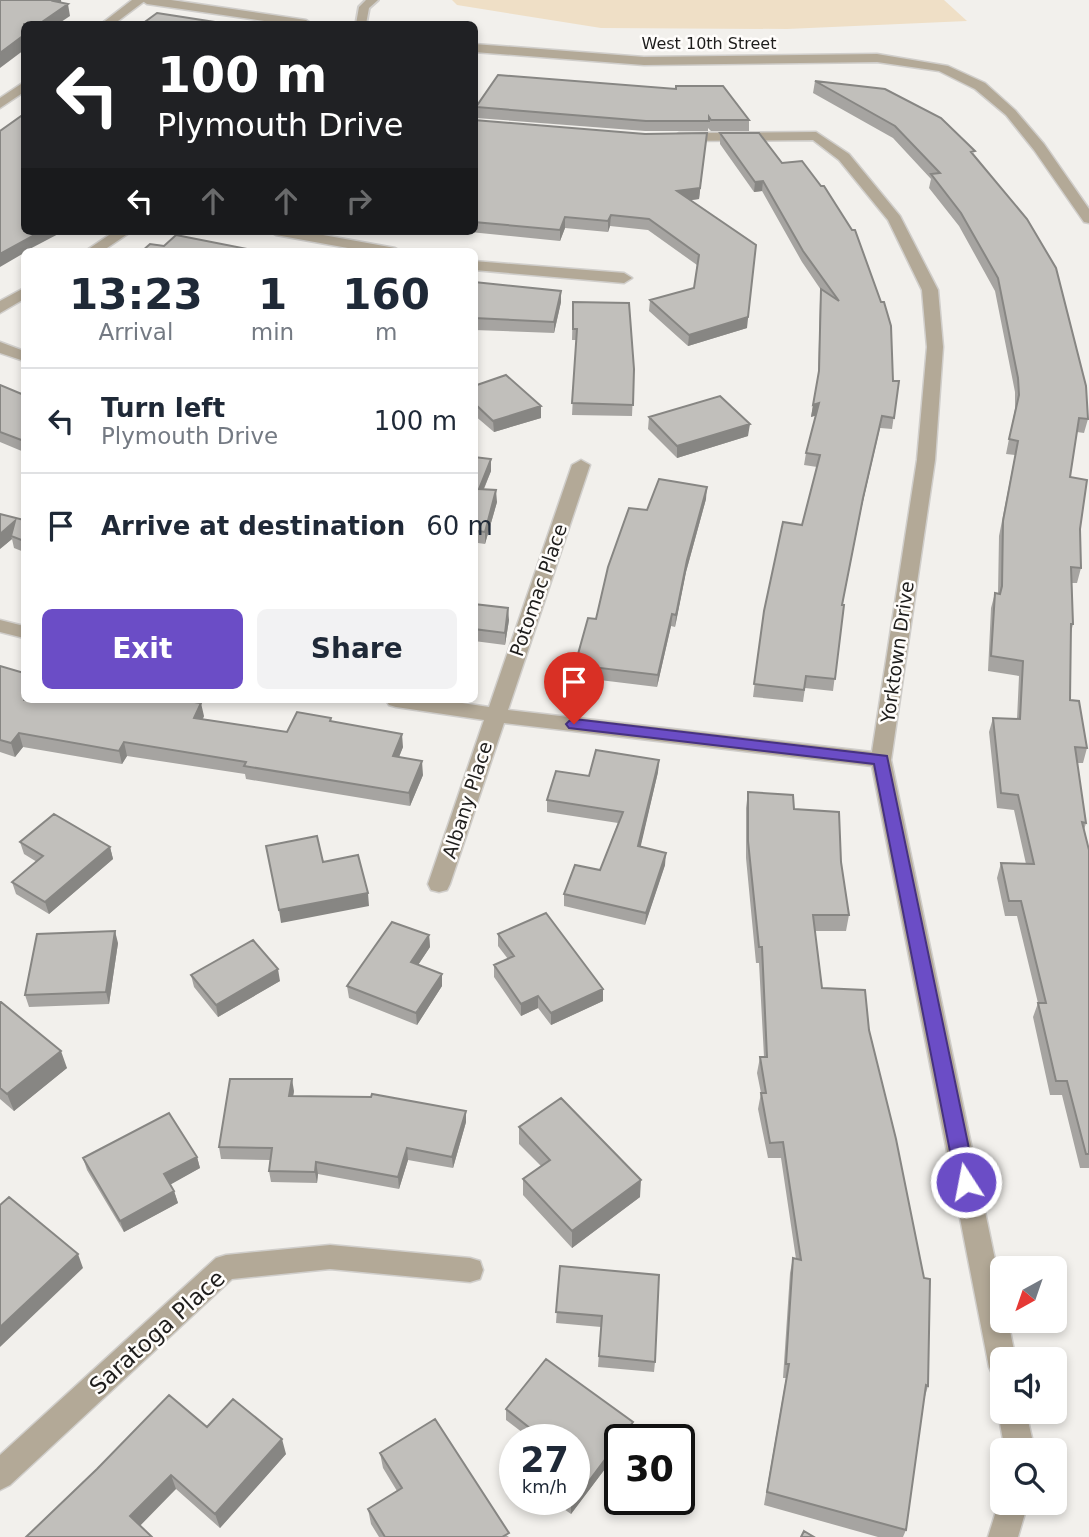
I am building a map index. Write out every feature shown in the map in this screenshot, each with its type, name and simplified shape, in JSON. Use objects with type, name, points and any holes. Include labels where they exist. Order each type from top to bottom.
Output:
[{"type":"street","points":[[111,21],[140,0]]},
{"type":"street","points":[[147,0],[286,21]]},
{"type":"street","name":"West 10th Street","points":[[478,48],[644,61],[877,58],[912,61],[943,69],[980,86],[999,101],[1089,219]]},
{"type":"street","points":[[0,104],[21,88]]},
{"type":"street","name":"Yorktown Drive","points":[[658,137],[816,136],[844,157],[895,219],[930,290],[935,347],[926,460],[881,760],[999,1347]]},
{"type":"street","points":[[97,248],[119,235]]},
{"type":"street","points":[[299,235],[372,248]]},
{"type":"street","points":[[478,265],[624,278]]},
{"type":"street","points":[[0,309],[21,295]]},
{"type":"street","points":[[0,347],[21,355]]},
{"type":"street","name":"Potomac Place","points":[[495,715],[581,465]]},
{"type":"street","points":[[0,626],[21,631]]},
{"type":"street","points":[[416,703],[495,715],[881,760]]},
{"type":"street","name":"Albany Place","points":[[439,884],[495,715]]},
{"type":"street","name":"Saratoga Place","points":[[0,1475],[226,1267],[330,1257],[470,1270]]},
{"type":"street","points":[[1003,1537],[1009,1515]]},
{"type":"lane","points":[[362,21],[364,7],[373,0]]},
{"type":"shaded area","points":[[452,0],[944,0],[967,21],[787,29],[601,28],[457,5]]},
{"type":"building","points":[[0,0],[54,0],[68,4],[43,21],[21,21],[21,37],[0,53]]},
{"type":"building","points":[[157,13],[209,21],[146,21]]},
{"type":"building","points":[[498,75],[676,89],[676,86],[723,86],[749,120],[711,120],[709,117],[709,121],[646,121],[478,107]]},
{"type":"building","points":[[815,81],[885,89],[941,118],[975,151],[971,152],[1027,219],[1056,268],[1086,386],[1088,419],[1079,418],[1070,477],[1087,480],[1080,529],[1081,568],[1071,567],[1073,624],[1070,700],[1079,701],[1087,748],[1075,747],[1086,823],[1082,822],[1089,850],[1089,1154],[1086,1154],[1067,1081],[1056,1081],[1038,1003],[1046,1003],[1021,901],[1009,901],[1001,863],[1034,864],[1018,795],[1001,793],[993,718],[1020,719],[1023,661],[991,656],[995,593],[1000,594],[1002,586],[1003,521],[1018,441],[1009,439],[1019,395],[998,278],[961,213],[931,174],[940,173],[895,126]]},
{"type":"building","points":[[21,116],[21,235],[35,235],[0,254],[0,131]]},
{"type":"building","points":[[478,120],[645,134],[707,133],[700,188],[677,191],[756,245],[748,317],[689,335],[650,300],[694,288],[699,255],[649,219],[611,215],[608,221],[565,217],[560,230],[478,222]]},
{"type":"building","points":[[720,133],[759,133],[782,163],[802,161],[821,186],[824,186],[852,230],[855,230],[891,326],[893,381],[899,381],[894,418],[882,416],[863,498],[842,605],[835,679],[806,676],[804,690],[754,684],[764,611],[783,522],[802,525],[820,455],[806,453],[819,403],[813,405],[819,371],[821,289],[839,301],[803,251],[763,181],[755,182]]},
{"type":"building","points":[[176,235],[242,248],[146,248],[150,244],[164,246]]},
{"type":"building","points":[[478,282],[561,291],[554,322],[478,318]]},
{"type":"building","points":[[573,302],[629,303],[634,369],[633,405],[572,403],[577,329],[573,329]]},
{"type":"building","points":[[506,375],[541,406],[493,421],[478,407],[478,385]]},
{"type":"building","points":[[0,385],[21,394],[21,440],[0,432]]},
{"type":"building","points":[[720,396],[750,424],[677,446],[649,417]]},
{"type":"building","points":[[478,457],[491,459],[479,489],[496,490],[485,532],[478,531]]},
{"type":"building","points":[[659,479],[707,487],[687,560],[676,615],[672,614],[658,675],[575,665],[588,618],[596,619],[608,567],[629,508],[647,510]]},
{"type":"building","points":[[0,514],[21,519],[21,540],[11,536],[15,521],[0,534]]},
{"type":"building","points":[[478,604],[508,608],[505,633],[478,630]]},
{"type":"building","points":[[0,666],[21,672],[21,703],[201,703],[194,718],[287,732],[297,712],[402,734],[393,756],[422,761],[409,793],[244,766],[246,762],[124,742],[119,751],[19,733],[11,743],[0,740]]},
{"type":"building","points":[[596,750],[659,760],[638,846],[666,853],[646,913],[564,894],[575,865],[600,870],[623,812],[547,800],[556,771],[589,776]]},
{"type":"building","points":[[748,792],[793,795],[794,809],[839,812],[841,862],[849,915],[813,915],[822,988],[865,990],[869,1030],[896,1139],[924,1278],[930,1279],[928,1386],[926,1385],[906,1530],[767,1492],[789,1364],[786,1364],[793,1258],[801,1260],[783,1142],[770,1143],[761,1093],[766,1093],[760,1057],[767,1057],[762,947],[759,947],[748,841]]},
{"type":"building","points":[[54,814],[110,847],[45,902],[12,882],[43,856],[20,842]]},
{"type":"building","points":[[317,836],[323,862],[358,855],[368,893],[279,910],[266,846]]},
{"type":"building","points":[[546,913],[603,989],[551,1013],[538,996],[521,1004],[494,965],[514,956],[498,934]]},
{"type":"building","points":[[392,922],[429,935],[411,962],[442,974],[416,1013],[347,986]]},
{"type":"building","points":[[115,931],[106,992],[25,995],[37,934]]},
{"type":"building","points":[[253,940],[278,969],[216,1005],[191,975]]},
{"type":"building","points":[[0,1002],[61,1051],[7,1094],[0,1088]]},
{"type":"building","points":[[230,1079],[292,1079],[289,1096],[371,1097],[372,1094],[466,1111],[452,1157],[407,1148],[398,1177],[316,1162],[315,1172],[269,1171],[272,1148],[219,1147]]},
{"type":"building","points":[[561,1098],[641,1180],[572,1231],[523,1179],[550,1160],[519,1127]]},
{"type":"building","points":[[169,1113],[197,1157],[164,1174],[174,1191],[120,1221],[83,1158]]},
{"type":"building","points":[[9,1197],[78,1254],[0,1327],[0,1205]]},
{"type":"building","points":[[560,1266],[659,1275],[655,1362],[599,1356],[602,1316],[556,1312]]},
{"type":"building","points":[[546,1359],[633,1422],[604,1424],[604,1461],[590,1480],[590,1424],[525,1424],[506,1409]]},
{"type":"building","points":[[169,1395],[207,1427],[233,1399],[282,1439],[215,1514],[171,1475],[130,1516],[152,1537],[26,1537],[97,1469]]},
{"type":"building","points":[[435,1419],[509,1533],[502,1537],[385,1537],[368,1509],[402,1488],[380,1453]]},
{"type":"building","points":[[804,1531],[814,1537],[801,1537]]},
{"type":"route","points":[[574,724],[881,760],[966,1182]]}]
